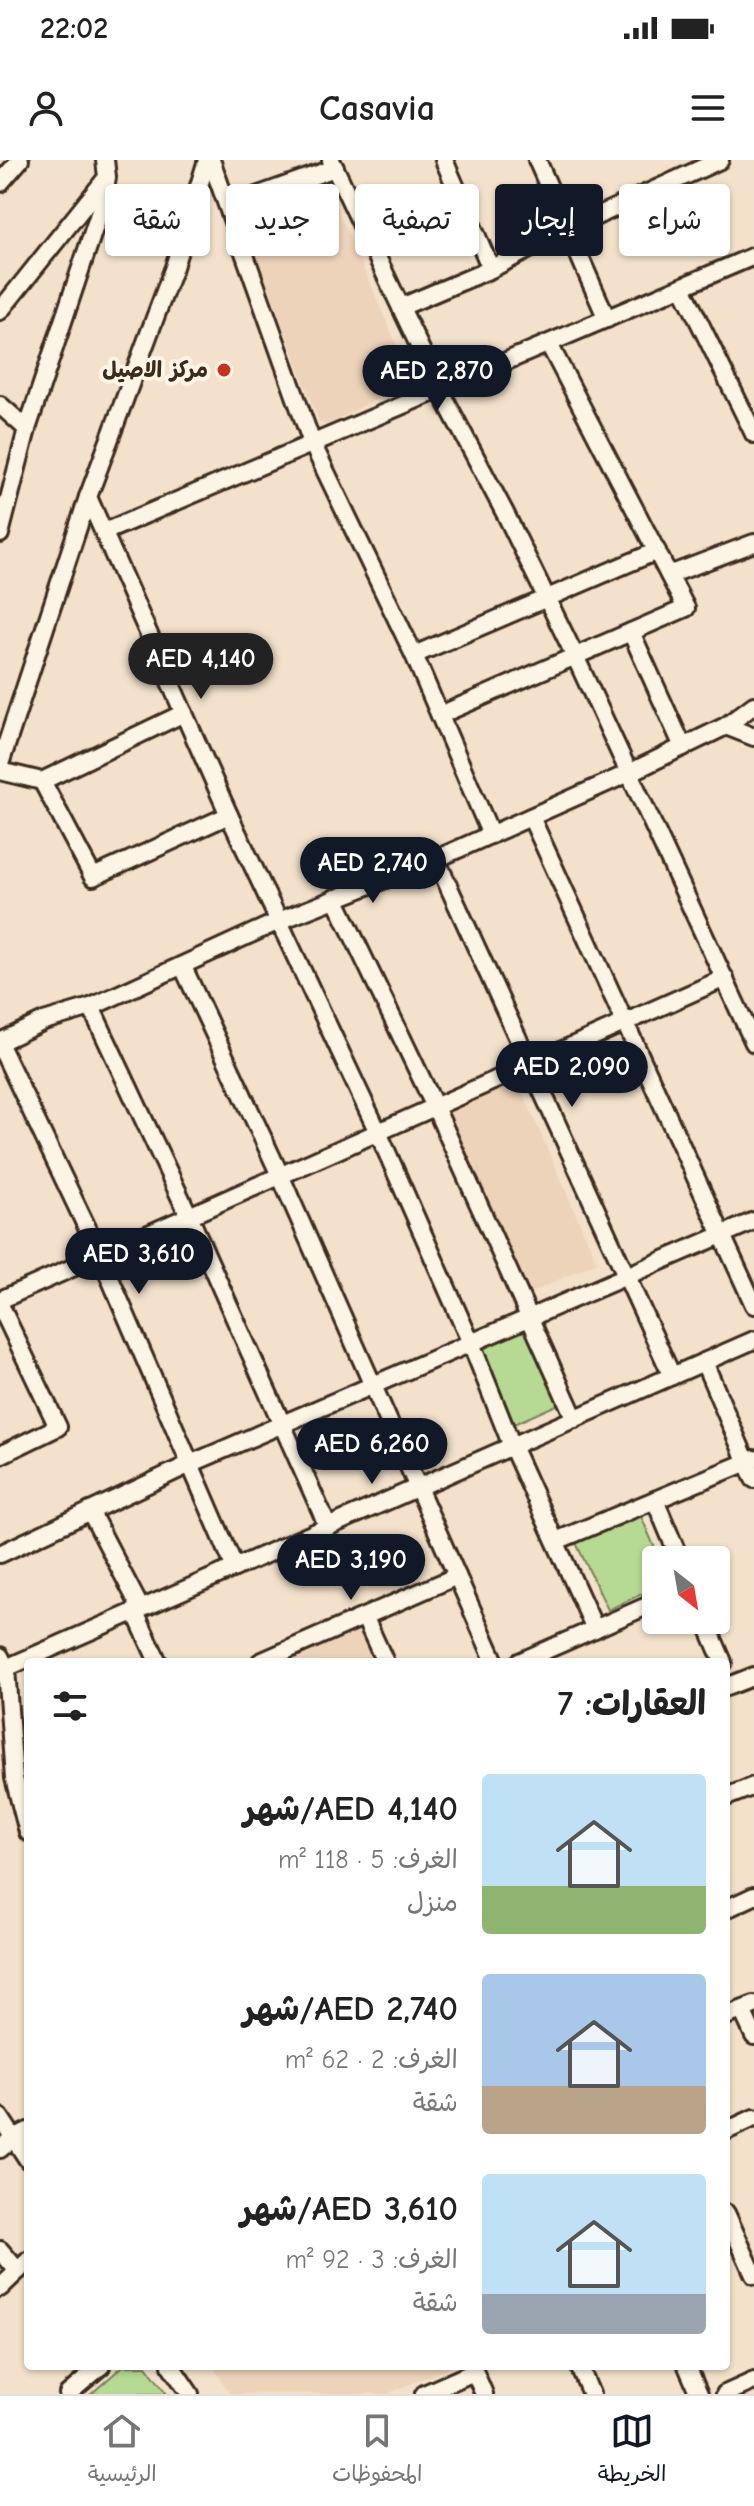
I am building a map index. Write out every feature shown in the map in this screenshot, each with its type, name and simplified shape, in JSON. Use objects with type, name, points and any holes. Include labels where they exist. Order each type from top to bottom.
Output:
[{"type":"street","points":[[0,183],[20,160]]},
{"type":"street","points":[[0,533],[27,429],[103,202],[107,177],[105,160]]},
{"type":"street","points":[[209,160],[312,443],[414,655],[491,835]]},
{"type":"street","points":[[0,764],[88,497],[174,267],[209,160]]},
{"type":"street","points":[[444,160],[491,269]]},
{"type":"street","points":[[537,160],[547,184]]},
{"type":"street","points":[[603,213],[720,160]]},
{"type":"street","points":[[285,184],[333,164],[440,390],[575,656],[754,1043]]},
{"type":"street","points":[[0,311],[107,177]]},
{"type":"street","points":[[401,307],[516,256]]},
{"type":"street","points":[[578,256],[607,319]]},
{"type":"street","points":[[104,532],[754,256]]},
{"type":"street","points":[[682,287],[754,434]]},
{"type":"street","points":[[440,715],[686,608],[549,344]]},
{"type":"street","points":[[0,405],[27,429]]},
{"type":"street","points":[[88,497],[229,815],[378,1132],[471,1343],[512,1446],[595,1629]]},
{"type":"street","points":[[669,575],[754,543]]},
{"type":"street","points":[[414,655],[657,551]]},
{"type":"street","points":[[631,632],[683,747]]},
{"type":"street","points":[[235,1568],[100,1255],[0,1043],[44,1021],[91,1007],[183,967],[279,921],[491,835],[726,726],[754,705]]},
{"type":"street","points":[[0,771],[42,781],[184,713]]},
{"type":"street","points":[[726,726],[754,737]]},
{"type":"street","points":[[42,781],[93,877],[229,815]]},
{"type":"street","points":[[531,817],[754,1305]]},
{"type":"street","points":[[436,859],[672,1376]]},
{"type":"street","points":[[335,898],[435,1107],[575,1419]]},
{"type":"street","points":[[183,967],[280,1175],[493,1658]]},
{"type":"street","points":[[0,1455],[58,1427],[0,1302],[725,978]]},
{"type":"street","points":[[91,1007],[189,1216],[328,1527]]},
{"type":"street","points":[[0,1554],[190,1464],[754,1221]]},
{"type":"street","points":[[24,1822],[7,1780],[3,1662],[138,1611],[754,1340]]},
{"type":"street","points":[[704,1362],[750,1460],[754,1479]]},
{"type":"street","points":[[556,1541],[750,1460]]},
{"type":"street","points":[[655,1500],[674,1546]]},
{"type":"street","points":[[90,1511],[138,1611],[156,1658]]},
{"type":"street","points":[[270,1658],[457,1576]]},
{"type":"street","points":[[528,1658],[642,1608]]},
{"type":"street","points":[[365,1618],[383,1658]]},
{"type":"street","points":[[711,1634],[721,1658]]},
{"type":"street","points":[[730,1680],[754,1676]]},
{"type":"street","points":[[730,1795],[754,1786]]},
{"type":"street","points":[[730,1907],[754,1896]]},
{"type":"street","points":[[741,2010],[754,2036]]},
{"type":"street","points":[[0,2117],[6,2144],[24,2157]]},
{"type":"street","points":[[730,2129],[754,2118]]},
{"type":"street","points":[[6,2144],[24,2133]]},
{"type":"street","points":[[730,2222],[754,2275]]},
{"type":"street","points":[[0,2250],[23,2266],[0,2288]]},
{"type":"street","points":[[68,2394],[96,2370]]},
{"type":"street","points":[[174,2370],[190,2394]]},
{"type":"street","points":[[424,2394],[471,2370]]},
{"type":"street","points":[[473,2370],[484,2394]]},
{"type":"street","points":[[581,2370],[591,2394]]},
{"type":"street","points":[[689,2370],[699,2394]]},
{"type":"street","points":[[725,2394],[754,2381]]},
{"type":"shaded area","points":[[339,213],[355,256],[358,256],[412,380],[327,425],[319,422],[257,256],[339,256]]},
{"type":"shaded area","points":[[517,1080],[597,1262],[526,1295],[445,1112]]},
{"type":"shaded area","points":[[356,1630],[365,1634],[375,1658],[293,1658]]},
{"type":"shaded area","points":[[215,2370],[443,2370],[387,2394],[230,2394]]},
{"type":"green space","points":[[526,1329],[561,1403],[514,1424],[480,1349]]},
{"type":"green space","points":[[641,1516],[654,1546],[642,1546],[642,1594],[608,1610],[576,1543]]},
{"type":"green space","points":[[118,2370],[149,2370],[167,2394],[91,2394]]},
{"type":"place","name":"مركز الاصيل","points":[[224,370]]}]
